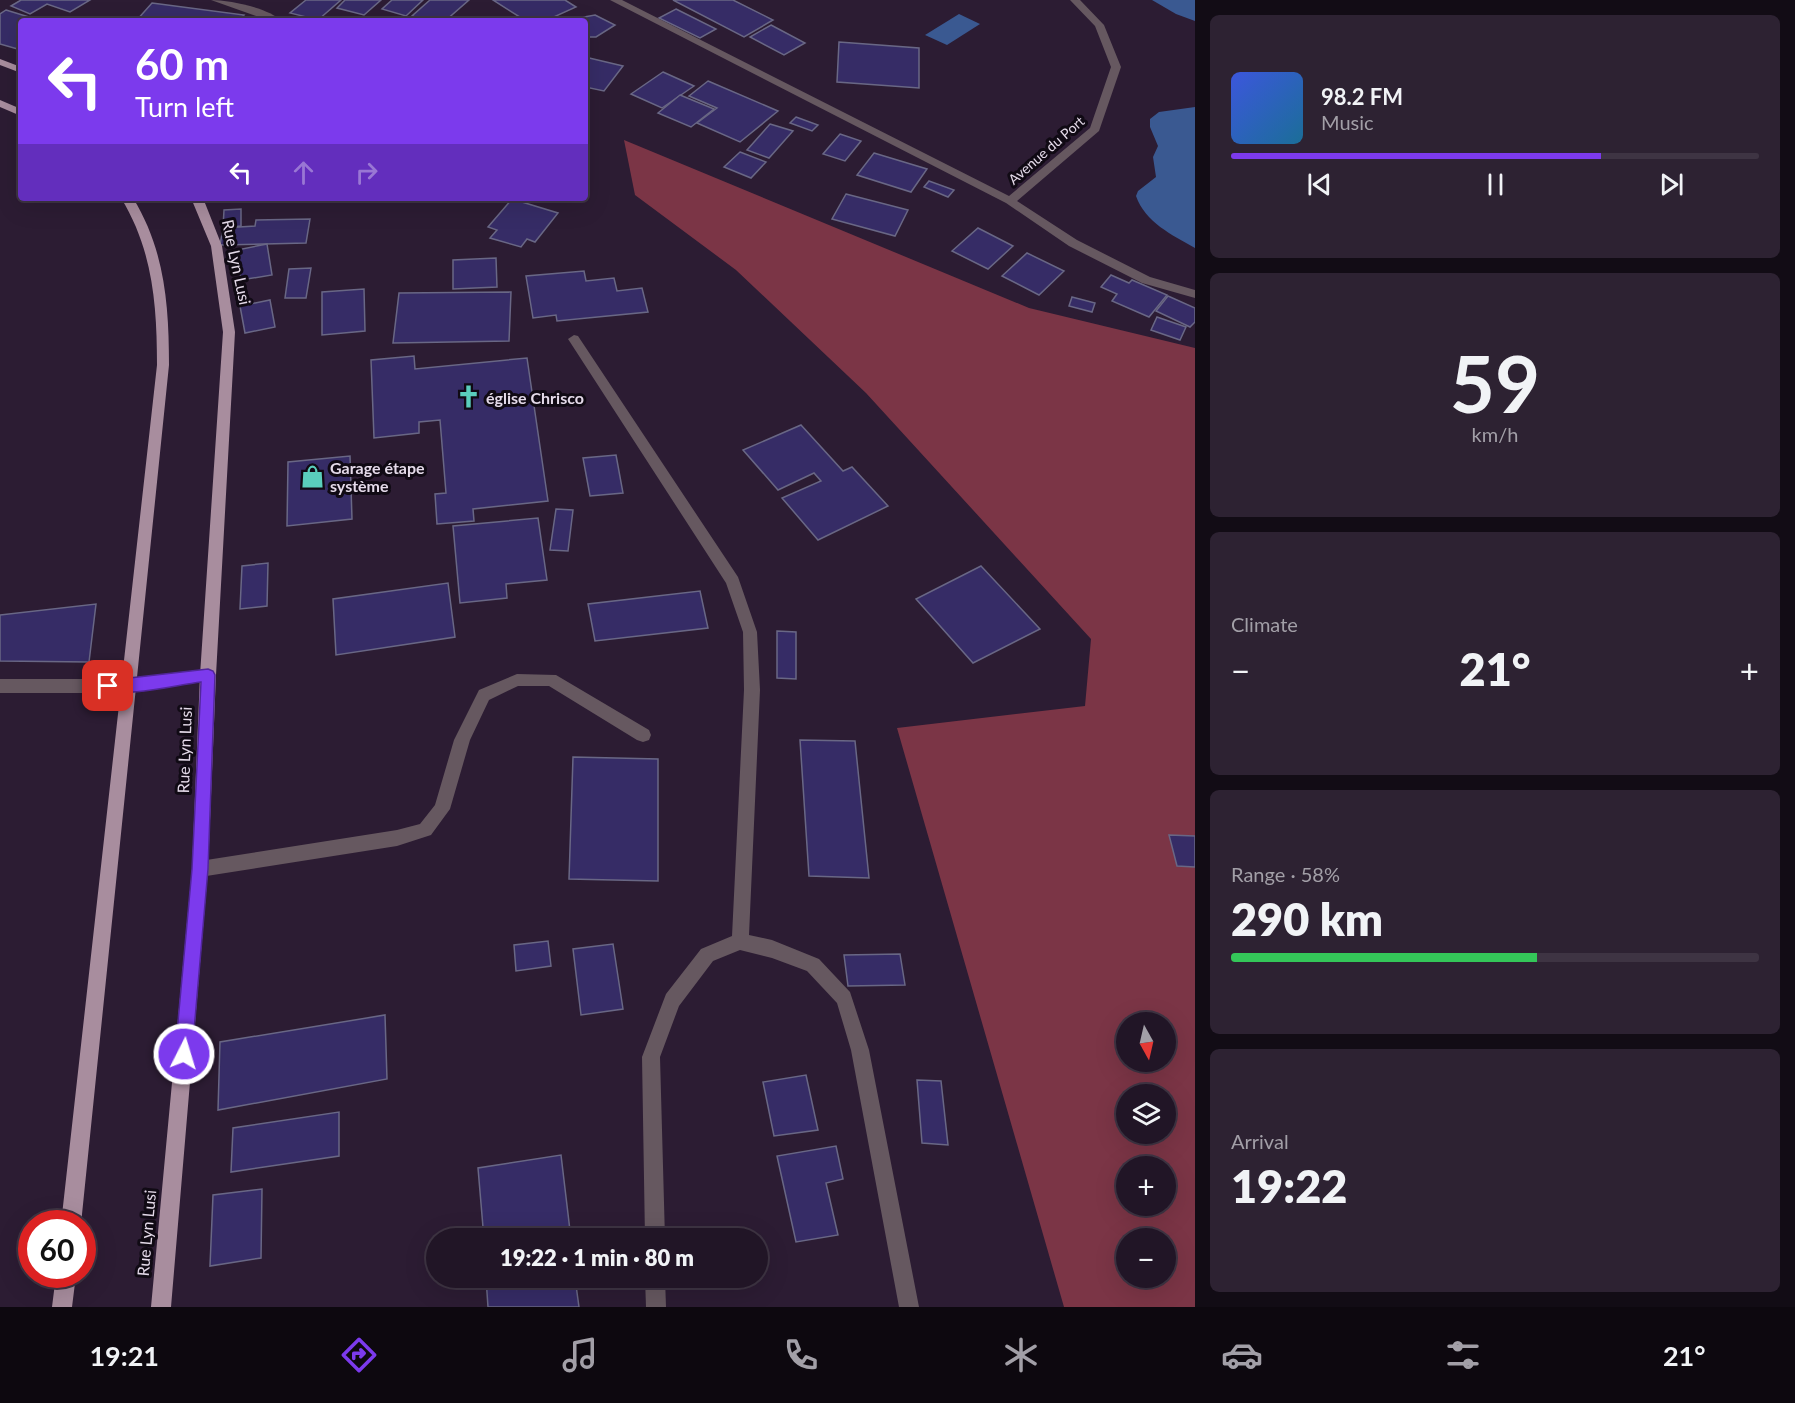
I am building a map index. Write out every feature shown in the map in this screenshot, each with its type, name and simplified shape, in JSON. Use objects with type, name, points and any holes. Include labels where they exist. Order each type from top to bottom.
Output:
[{"type":"main road","points":[[0,62],[18,69]]},
{"type":"main road","points":[[0,103],[18,112]]},
{"type":"main road","points":[[73,1210],[163,365],[159,288],[149,241],[141,219],[129,201]]},
{"type":"main road","name":"Rue Lyn Lusi","points":[[161,1307],[200,869],[208,675],[229,332],[223,280],[212,229],[198,201]]},
{"type":"main road","points":[[62,1307],[64,1288]]},
{"type":"street","points":[[216,0],[272,18]]},
{"type":"street","points":[[615,0],[1010,201]]},
{"type":"street","name":"Avenue du Port","points":[[1075,0],[1099,25],[1116,67],[1095,129],[1010,201],[1073,243],[1136,275],[1195,294]]},
{"type":"street","points":[[574,339],[733,581],[750,632],[752,690],[740,941]]},
{"type":"street","points":[[0,686],[130,686],[208,675]]},
{"type":"street","points":[[200,869],[397,838],[425,830],[442,810],[462,740],[484,694],[517,680],[551,680],[643,735]]},
{"type":"street","points":[[655,1228],[651,1057],[672,1000],[707,955],[740,941],[772,949],[813,965],[844,998],[860,1050],[909,1307]]},
{"type":"street","points":[[655,1288],[656,1307]]},
{"type":"shaded area","points":[[624,140],[1029,308],[1195,348],[1195,1307],[1064,1307],[897,728],[1085,706],[1091,639],[866,393],[736,270],[635,195]]},
{"type":"water","points":[[1152,0],[1195,0],[1195,21],[1176,14]]},
{"type":"water","points":[[959,14],[980,24],[947,45],[925,35]]},
{"type":"water","points":[[1195,107],[1195,248],[1169,233],[1153,220],[1140,205],[1136,196],[1138,191],[1156,177],[1153,157],[1158,146],[1150,127],[1150,119],[1159,112]]},
{"type":"building","points":[[21,0],[90,0],[70,12],[47,4],[30,14],[11,6]]},
{"type":"building","points":[[306,0],[341,0],[320,18],[290,13]]},
{"type":"building","points":[[345,0],[381,0],[364,15],[337,8]]},
{"type":"building","points":[[392,0],[423,0],[406,16],[382,9]]},
{"type":"building","points":[[430,0],[469,0],[448,18],[412,16]]},
{"type":"building","points":[[493,0],[565,0],[576,7],[552,18],[521,18]]},
{"type":"building","points":[[673,0],[733,0],[773,20],[744,37]]},
{"type":"building","points":[[152,3],[244,15],[242,18],[139,18]]},
{"type":"building","points":[[676,9],[716,29],[700,38],[659,18]]},
{"type":"building","points":[[6,10],[32,18],[18,18],[18,49],[0,44],[0,14]]},
{"type":"building","points":[[595,15],[615,25],[596,37],[588,37],[588,18],[578,18]]},
{"type":"building","points":[[771,25],[805,43],[784,55],[750,37]]},
{"type":"building","points":[[839,42],[919,48],[919,88],[837,82]]},
{"type":"building","points":[[588,58],[623,66],[604,91],[588,88]]},
{"type":"building","points":[[663,72],[694,86],[662,108],[631,94]]},
{"type":"building","points":[[708,81],[778,111],[740,142],[697,123],[717,108],[689,96]]},
{"type":"building","points":[[680,95],[714,109],[691,127],[658,113]]},
{"type":"building","points":[[796,117],[818,125],[812,131],[790,123]]},
{"type":"building","points":[[770,124],[793,131],[769,158],[747,150]]},
{"type":"building","points":[[840,134],[861,141],[845,161],[823,154]]},
{"type":"building","points":[[740,152],[766,162],[751,178],[724,167]]},
{"type":"building","points":[[874,153],[927,169],[911,192],[857,175]]},
{"type":"building","points":[[929,181],[954,190],[948,197],[924,187]]},
{"type":"building","points":[[846,194],[908,210],[895,236],[832,219]]},
{"type":"building","points":[[510,201],[519,201],[558,213],[535,242],[527,239],[521,247],[490,238],[497,230],[488,227]]},
{"type":"building","points":[[241,209],[241,226],[223,228],[224,210]]},
{"type":"building","points":[[310,219],[306,243],[220,245],[223,228],[255,226],[256,220]]},
{"type":"building","points":[[978,228],[1013,246],[988,269],[952,251]]},
{"type":"building","points":[[267,244],[272,275],[241,280],[237,250]]},
{"type":"building","points":[[1027,253],[1064,271],[1039,295],[1002,276]]},
{"type":"building","points":[[496,258],[497,287],[453,289],[453,260]]},
{"type":"building","points":[[311,268],[306,298],[285,298],[289,269]]},
{"type":"building","points":[[584,271],[586,281],[614,278],[617,291],[642,288],[648,312],[557,321],[556,315],[533,318],[526,276]]},
{"type":"building","points":[[1111,275],[1129,283],[1132,280],[1167,295],[1149,317],[1112,301],[1117,294],[1101,287]]},
{"type":"building","points":[[364,289],[365,331],[322,335],[322,292]]},
{"type":"building","points":[[511,292],[509,341],[393,343],[399,293]]},
{"type":"building","points":[[1168,296],[1195,308],[1195,322],[1190,327],[1156,311]]},
{"type":"building","points":[[1072,297],[1095,303],[1092,312],[1069,306]]},
{"type":"building","points":[[270,300],[275,327],[245,333],[240,306]]},
{"type":"building","points":[[1157,317],[1186,327],[1180,340],[1151,330]]},
{"type":"building","points":[[414,356],[415,369],[527,358],[548,501],[473,509],[474,521],[437,524],[435,494],[446,493],[440,420],[419,422],[419,433],[374,438],[371,360]]},
{"type":"building","points":[[801,425],[843,471],[852,467],[888,506],[818,540],[782,498],[821,481],[814,473],[778,490],[743,450]]},
{"type":"building","points":[[616,455],[623,493],[590,496],[583,458]]},
{"type":"building","points":[[350,456],[352,519],[287,526],[288,462]]},
{"type":"building","points":[[556,509],[573,510],[568,551],[550,550]]},
{"type":"building","points":[[538,518],[547,580],[506,584],[507,598],[460,603],[453,526]]},
{"type":"building","points":[[268,563],[267,606],[240,609],[242,566]]},
{"type":"building","points":[[981,566],[1040,629],[973,663],[916,599]]},
{"type":"building","points":[[448,583],[455,637],[336,655],[333,599]]},
{"type":"building","points":[[700,591],[708,628],[595,641],[588,604]]},
{"type":"building","points":[[96,604],[89,662],[0,661],[0,615]]},
{"type":"building","points":[[777,631],[796,632],[796,679],[777,678]]},
{"type":"building","points":[[800,740],[855,741],[869,878],[809,876]]},
{"type":"building","points":[[573,757],[658,759],[658,881],[569,879]]},
{"type":"building","points":[[1169,835],[1195,836],[1195,867],[1177,866]]},
{"type":"building","points":[[548,941],[551,966],[516,971],[514,945]]},
{"type":"building","points":[[613,944],[623,1009],[581,1015],[573,949]]},
{"type":"building","points":[[900,954],[905,985],[848,986],[844,955]]},
{"type":"building","points":[[385,1015],[387,1079],[218,1110],[220,1042]]},
{"type":"building","points":[[806,1075],[818,1130],[774,1136],[763,1082]]},
{"type":"building","points":[[917,1080],[941,1081],[948,1145],[922,1143]]},
{"type":"building","points":[[339,1112],[339,1156],[231,1172],[233,1128]]},
{"type":"building","points":[[836,1146],[843,1179],[826,1183],[838,1235],[796,1242],[777,1156]]},
{"type":"building","points":[[561,1155],[570,1228],[483,1228],[478,1168]]},
{"type":"building","points":[[262,1189],[261,1258],[210,1266],[213,1195]]},
{"type":"building","points":[[487,1288],[576,1288],[579,1307],[488,1307]]},
{"type":"place","name":"église Chrisco","points":[[468,397]]},
{"type":"place","name":"Garage étape système","points":[[312,476]]},
{"type":"route","points":[[108,686],[130,686],[208,675],[200,869],[184,1054]]}]
